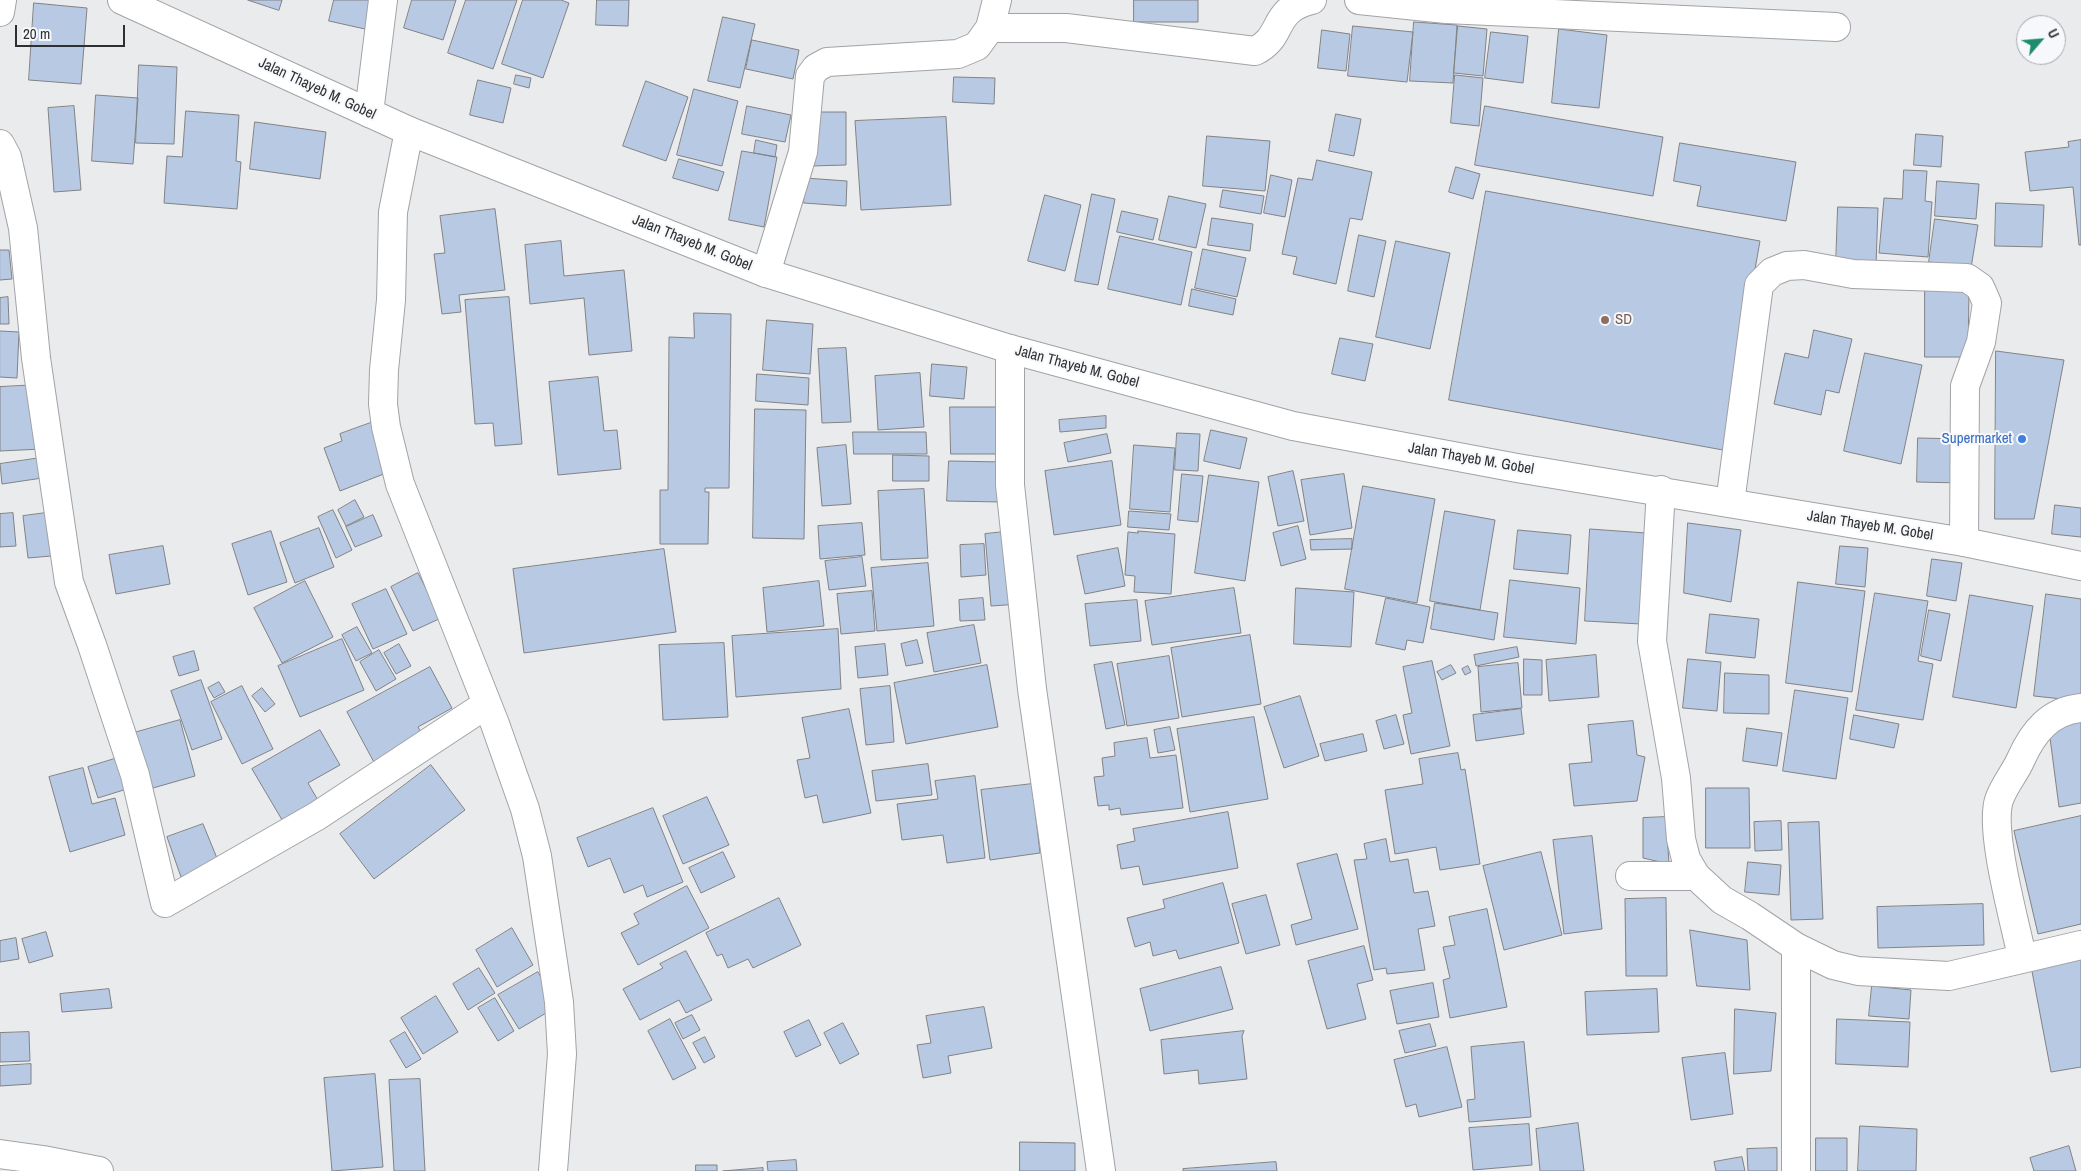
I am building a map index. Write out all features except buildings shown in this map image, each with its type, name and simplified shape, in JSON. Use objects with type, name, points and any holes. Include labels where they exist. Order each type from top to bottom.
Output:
[{"type":"street","points":[[0,12],[2,0]]},
{"type":"street","name":"Jalan Thayeb M. Gobel","points":[[122,0],[409,131],[766,273],[1010,349],[1293,426],[1517,468],[1661,490],[1964,542],[2081,566]]},
{"type":"street","points":[[369,113],[383,0]]},
{"type":"street","points":[[766,273],[803,152],[810,76],[816,68],[827,62],[958,54],[977,46],[990,28],[997,0]]},
{"type":"street","points":[[990,28],[1066,28],[1255,51],[1267,45],[1288,10],[1299,3],[1312,0]]},
{"type":"street","points":[[1359,0],[1475,5],[1734,11],[1836,27]]},
{"type":"street","points":[[409,131],[393,212],[391,300],[384,370],[383,404],[386,427],[400,484],[487,704],[525,809],[534,847],[557,993],[562,1054],[553,1171]]},
{"type":"street","points":[[0,144],[7,157],[23,228],[36,358],[68,582],[92,645],[135,775],[165,903],[316,816],[487,704]]},
{"type":"street","points":[[1730,503],[1759,286],[1772,272],[1787,266],[1804,265],[1853,274],[1967,278],[1980,287],[1986,303],[1982,342],[1965,386],[1964,542]]},
{"type":"street","points":[[1010,349],[1010,485],[1032,689],[1101,1171]]},
{"type":"street","points":[[1661,490],[1652,641],[1676,778],[1681,839],[1686,859],[1696,876],[1722,900],[1750,916],[1796,947],[1833,965],[1858,971],[1949,976],[1999,966],[2022,958],[2081,945]]},
{"type":"street","points":[[2022,958],[1999,846],[1996,818],[1999,800],[2033,735],[2059,713],[2081,708]]},
{"type":"street","points":[[1630,876],[1696,876]]},
{"type":"street","points":[[1796,947],[1796,1171]]},
{"type":"street","points":[[0,1154],[99,1171]]},
{"type":"place","name":"SD","points":[[1605,320]]},
{"type":"place","name":"Supermarket","points":[[2022,439]]}]
